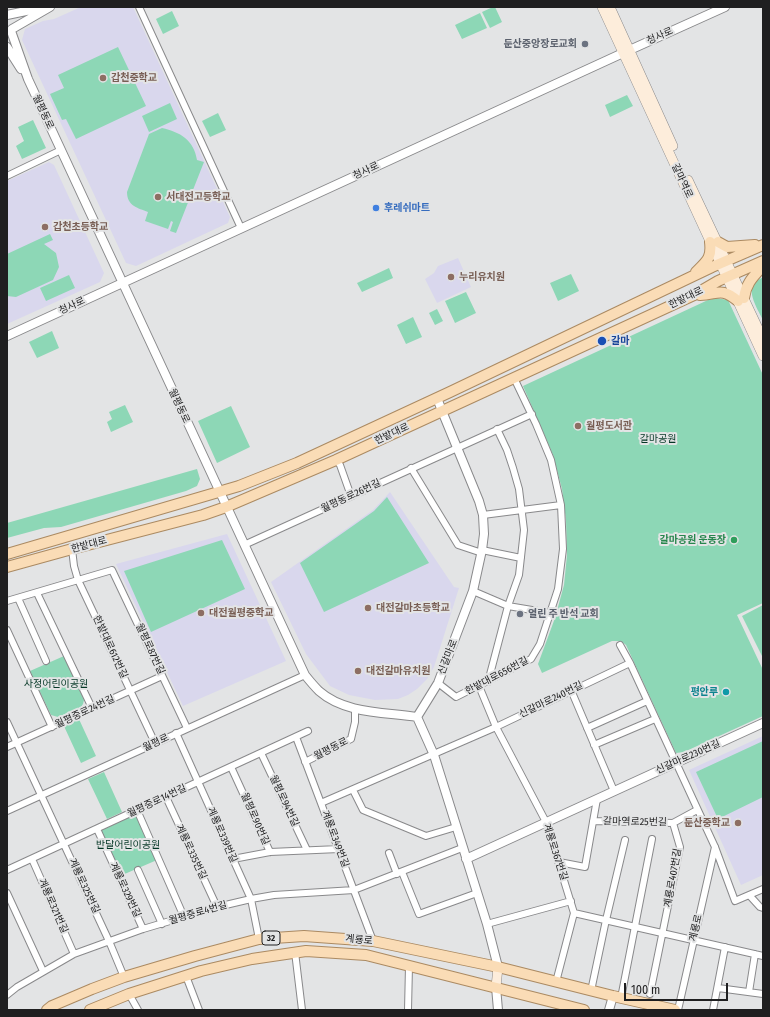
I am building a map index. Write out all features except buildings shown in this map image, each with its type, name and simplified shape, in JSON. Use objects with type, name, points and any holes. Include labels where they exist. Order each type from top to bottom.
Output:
[{"type":"main road","name":"갈마역로","points":[[602,7],[626,51],[724,262],[763,356]]},
{"type":"main road","name":"갈마역로","points":[[610,7],[626,51]]},
{"type":"main road","points":[[686,280],[707,260],[714,242],[727,247],[763,245]]},
{"type":"main road","name":"한밭대로","points":[[7,554],[239,486],[297,463],[763,245]]},
{"type":"main road","name":"한밭대로","points":[[7,567],[203,515],[226,507],[336,460],[694,295],[763,261]]},
{"type":"main road","points":[[694,295],[702,296],[715,292],[721,292],[741,300],[748,282],[763,266]]},
{"type":"main road","name":"갈마역로","points":[[741,300],[763,339]]},
{"type":"main road","name":"계룡로","points":[[47,1010],[52,1006],[124,977],[195,956],[259,939],[304,936],[374,941],[498,967],[675,1010]]},
{"type":"main road","name":"계룡로","points":[[90,1010],[129,994],[186,976],[252,959],[306,951],[366,955],[584,1010]]},
{"type":"main road","points":[[496,987],[498,967]]},
{"type":"street","points":[[28,79],[10,31],[13,22],[7,15],[45,7]]},
{"type":"street","points":[[10,31],[50,7]]},
{"type":"street","points":[[139,7],[241,228]]},
{"type":"street","name":"청사로","points":[[7,336],[626,51],[725,7]]},
{"type":"street","points":[[7,47],[28,79]]},
{"type":"street","name":"월평동로","points":[[28,79],[304,674],[319,691],[341,705],[355,709],[417,717]]},
{"type":"street","points":[[7,176],[61,150]]},
{"type":"street","name":"한밭대로656번길","points":[[438,683],[456,697],[531,659],[540,644],[558,589],[563,549],[561,505],[550,460],[532,414],[514,378]]},
{"type":"street","name":"신갈마로","points":[[417,717],[438,683],[473,591],[482,551],[484,534],[483,515],[472,481],[437,398]]},
{"type":"street","name":"월평동로26번길","points":[[244,545],[532,414]]},
{"type":"street","points":[[488,682],[508,606],[519,575],[524,530],[519,489],[507,450],[497,429]]},
{"type":"street","points":[[336,460],[340,465],[351,496]]},
{"type":"street","points":[[411,468],[458,545],[521,558]]},
{"type":"street","points":[[483,515],[561,505]]},
{"type":"street","name":"한밭대로612번길","points":[[72,549],[74,566],[78,580],[155,743]]},
{"type":"street","name":"월평로87번길","points":[[78,580],[112,570],[187,728]]},
{"type":"street","points":[[7,601],[78,580]]},
{"type":"street","points":[[473,591],[508,606],[550,613]]},
{"type":"street","points":[[37,592],[92,708]]},
{"type":"street","points":[[18,598],[46,661]]},
{"type":"street","points":[[7,630],[52,727]]},
{"type":"street","points":[[620,645],[630,663],[715,847],[735,901],[763,890]]},
{"type":"street","name":"신갈마로240번길","points":[[434,755],[630,663]]},
{"type":"street","name":"월평로","points":[[7,811],[304,674]]},
{"type":"street","name":"월평중로24번길","points":[[7,748],[162,676]]},
{"type":"street","name":"계룡로367번길","points":[[479,686],[496,727],[546,822],[574,913]]},
{"type":"street","points":[[570,690],[614,791]]},
{"type":"street","points":[[586,728],[647,701]]},
{"type":"street","name":"월평동로","points":[[305,762],[351,739],[355,722],[355,709]]},
{"type":"street","points":[[417,717],[434,755],[487,924],[498,967]]},
{"type":"street","points":[[594,745],[656,719]]},
{"type":"street","name":"계룡로325번길","points":[[7,722],[109,941],[124,977]]},
{"type":"street","name":"신갈마로230번길","points":[[466,859],[763,723]]},
{"type":"street","name":"월평중로14번길","points":[[7,870],[308,731]]},
{"type":"street","name":"계룡로339번길","points":[[176,734],[251,899],[259,939]]},
{"type":"street","name":"계룡로349번길","points":[[296,737],[374,941]]},
{"type":"street","name":"월평로94번길","points":[[261,753],[307,850]]},
{"type":"street","points":[[321,803],[434,755]]},
{"type":"street","name":"월평로90번길","points":[[231,767],[270,852],[338,849]]},
{"type":"street","points":[[353,790],[363,810],[426,836],[456,827]]},
{"type":"street","name":"계룡로335번길","points":[[166,797],[217,907]]},
{"type":"street","points":[[559,862],[585,867],[597,799]]},
{"type":"street","points":[[137,810],[184,917]]},
{"type":"street","name":"갈마역로25번길","points":[[593,821],[673,823],[697,810]]},
{"type":"street","name":"계룡로407번길","points":[[650,994],[680,847],[673,823]]},
{"type":"street","name":"계룡로329번길","points":[[97,829],[143,929]]},
{"type":"street","points":[[609,1010],[617,997],[635,927],[652,839]]},
{"type":"street","points":[[592,991],[606,920],[625,840]]},
{"type":"street","name":"계룡로","points":[[678,1010],[715,847]]},
{"type":"street","name":"월평중로4번길","points":[[7,995],[43,971],[74,954],[143,929],[217,907],[251,899],[274,895],[354,890],[462,848]]},
{"type":"street","points":[[234,859],[270,852]]},
{"type":"street","points":[[389,854],[419,914],[477,893]]},
{"type":"street","name":"계룡로321번길","points":[[32,858],[74,954]]},
{"type":"street","points":[[138,870],[162,924]]},
{"type":"street","points":[[7,894],[43,971]]},
{"type":"street","points":[[750,896],[760,907],[763,908]]},
{"type":"street","points":[[487,924],[570,900]]},
{"type":"street","points":[[556,982],[574,913],[763,956]]},
{"type":"street","points":[[713,1010],[725,947]]},
{"type":"street","points":[[295,952],[302,1010]]},
{"type":"street","points":[[749,992],[755,954]]},
{"type":"street","points":[[408,1010],[409,966]]},
{"type":"street","points":[[186,976],[200,1010]]},
{"type":"street","points":[[496,987],[498,1010]]},
{"type":"street","points":[[718,988],[763,994]]},
{"type":"street","points":[[129,994],[138,1010]]},
{"type":"shaded area","points":[[81,7],[133,7],[230,217],[228,223],[136,266],[126,263],[22,40],[25,29],[43,21],[54,19]]},
{"type":"shaded area","name":"갑천초등학교","points":[[49,162],[54,165],[104,273],[100,282],[7,324],[7,181]]},
{"type":"shaded area","points":[[458,258],[471,287],[437,303],[425,279],[434,273],[438,266]]},
{"type":"shaded area","name":"대전갈마초등학교","points":[[390,492],[454,587],[459,588],[434,667],[427,679],[417,689],[408,695],[398,699],[375,700],[349,695],[330,686],[306,654],[271,582],[373,510]]},
{"type":"shaded area","name":"대전월평중학교","points":[[227,534],[286,661],[183,706],[116,564]]},
{"type":"shaded area","name":"둔산중학교","points":[[763,736],[763,875],[741,885],[689,770]]},
{"type":"green space","points":[[495,7],[502,22],[490,28],[482,12]]},
{"type":"green space","points":[[172,11],[179,26],[163,34],[156,19]]},
{"type":"green space","points":[[480,13],[487,28],[462,39],[455,25]]},
{"type":"green space","points":[[118,47],[146,106],[76,139],[66,119],[62,120],[50,94],[64,88],[58,75]]},
{"type":"green space","points":[[627,95],[633,106],[610,117],[605,105]]},
{"type":"green space","points":[[170,103],[177,119],[149,132],[142,116]]},
{"type":"green space","points":[[218,113],[226,130],[210,137],[202,121]]},
{"type":"green space","points":[[33,120],[46,148],[22,159],[16,146],[24,141],[18,127]]},
{"type":"green space","points":[[162,128],[175,132],[185,138],[193,147],[197,160],[204,162],[176,233],[170,231],[173,222],[171,221],[168,229],[145,221],[148,212],[134,206],[127,197],[127,192],[149,134]]},
{"type":"green space","points":[[50,234],[53,240],[44,244],[56,253],[59,267],[53,280],[16,297],[7,296],[7,254]]},
{"type":"green space","points":[[389,268],[393,278],[362,292],[357,283]]},
{"type":"green space","points":[[571,274],[579,291],[558,301],[550,283]]},
{"type":"green space","points":[[69,275],[75,288],[46,301],[40,288]]},
{"type":"green space","points":[[763,277],[763,320],[754,303],[751,289],[752,284]]},
{"type":"green space","points":[[466,292],[476,313],[455,323],[445,301]]},
{"type":"green space","name":"갈마공원","points":[[716,298],[728,300],[763,375],[763,603],[737,615],[763,670],[763,716],[684,752],[676,753],[626,645],[621,641],[612,641],[542,673],[538,664],[555,618],[564,585],[567,555],[566,520],[562,489],[553,455],[523,386],[708,300]]},
{"type":"green space","points":[[437,309],[443,321],[435,325],[429,313]]},
{"type":"green space","points":[[413,317],[422,337],[406,344],[397,325]]},
{"type":"green space","points":[[52,331],[59,348],[37,358],[29,342]]},
{"type":"green space","points":[[125,405],[133,422],[111,432],[107,422],[112,419],[109,412]]},
{"type":"green space","points":[[231,406],[250,447],[217,463],[198,421]]},
{"type":"green space","points":[[197,469],[200,479],[197,486],[186,491],[61,527],[44,528],[7,538],[7,523]]},
{"type":"green space","points":[[387,497],[429,563],[324,612],[300,563],[374,511]]},
{"type":"green space","points":[[222,540],[245,589],[151,632],[124,571]]},
{"type":"green space","points":[[763,605],[763,655],[762,656],[742,616]]},
{"type":"green space","name":"사정어린이공원","points":[[64,656],[84,700],[81,707],[58,717],[51,715],[30,671]]},
{"type":"green space","points":[[78,717],[96,756],[81,763],[63,724]]},
{"type":"green space","points":[[763,741],[763,797],[718,819],[696,772]]},
{"type":"green space","points":[[104,772],[122,812],[107,819],[88,779]]},
{"type":"green space","name":"반달어린이공원","points":[[136,814],[157,860],[120,876],[100,831]]},
{"type":"place","name":"둔산중앙장로교회","points":[[585,44]]},
{"type":"place","name":"갑천중학교","points":[[103,78]]},
{"type":"place","name":"서대전고등학교","points":[[158,197]]},
{"type":"place","name":"후레쉬마트","points":[[376,208]]},
{"type":"place","name":"갑천초등학교","points":[[45,227]]},
{"type":"place","name":"누리유치원","points":[[451,277]]},
{"type":"place","name":"갈마","points":[[602,341]]},
{"type":"place","name":"월평도서관","points":[[578,426]]},
{"type":"place","name":"갈마공원 운동장","points":[[734,540]]},
{"type":"place","name":"대전갈마초등학교","points":[[368,608]]},
{"type":"place","name":"대전월평중학교","points":[[201,613]]},
{"type":"place","name":"열린 주 반석 교회","points":[[520,614]]},
{"type":"place","name":"대전갈마유치원","points":[[358,671]]},
{"type":"place","name":"평안루","points":[[726,692]]},
{"type":"place","name":"둔산중학교","points":[[738,823]]}]
